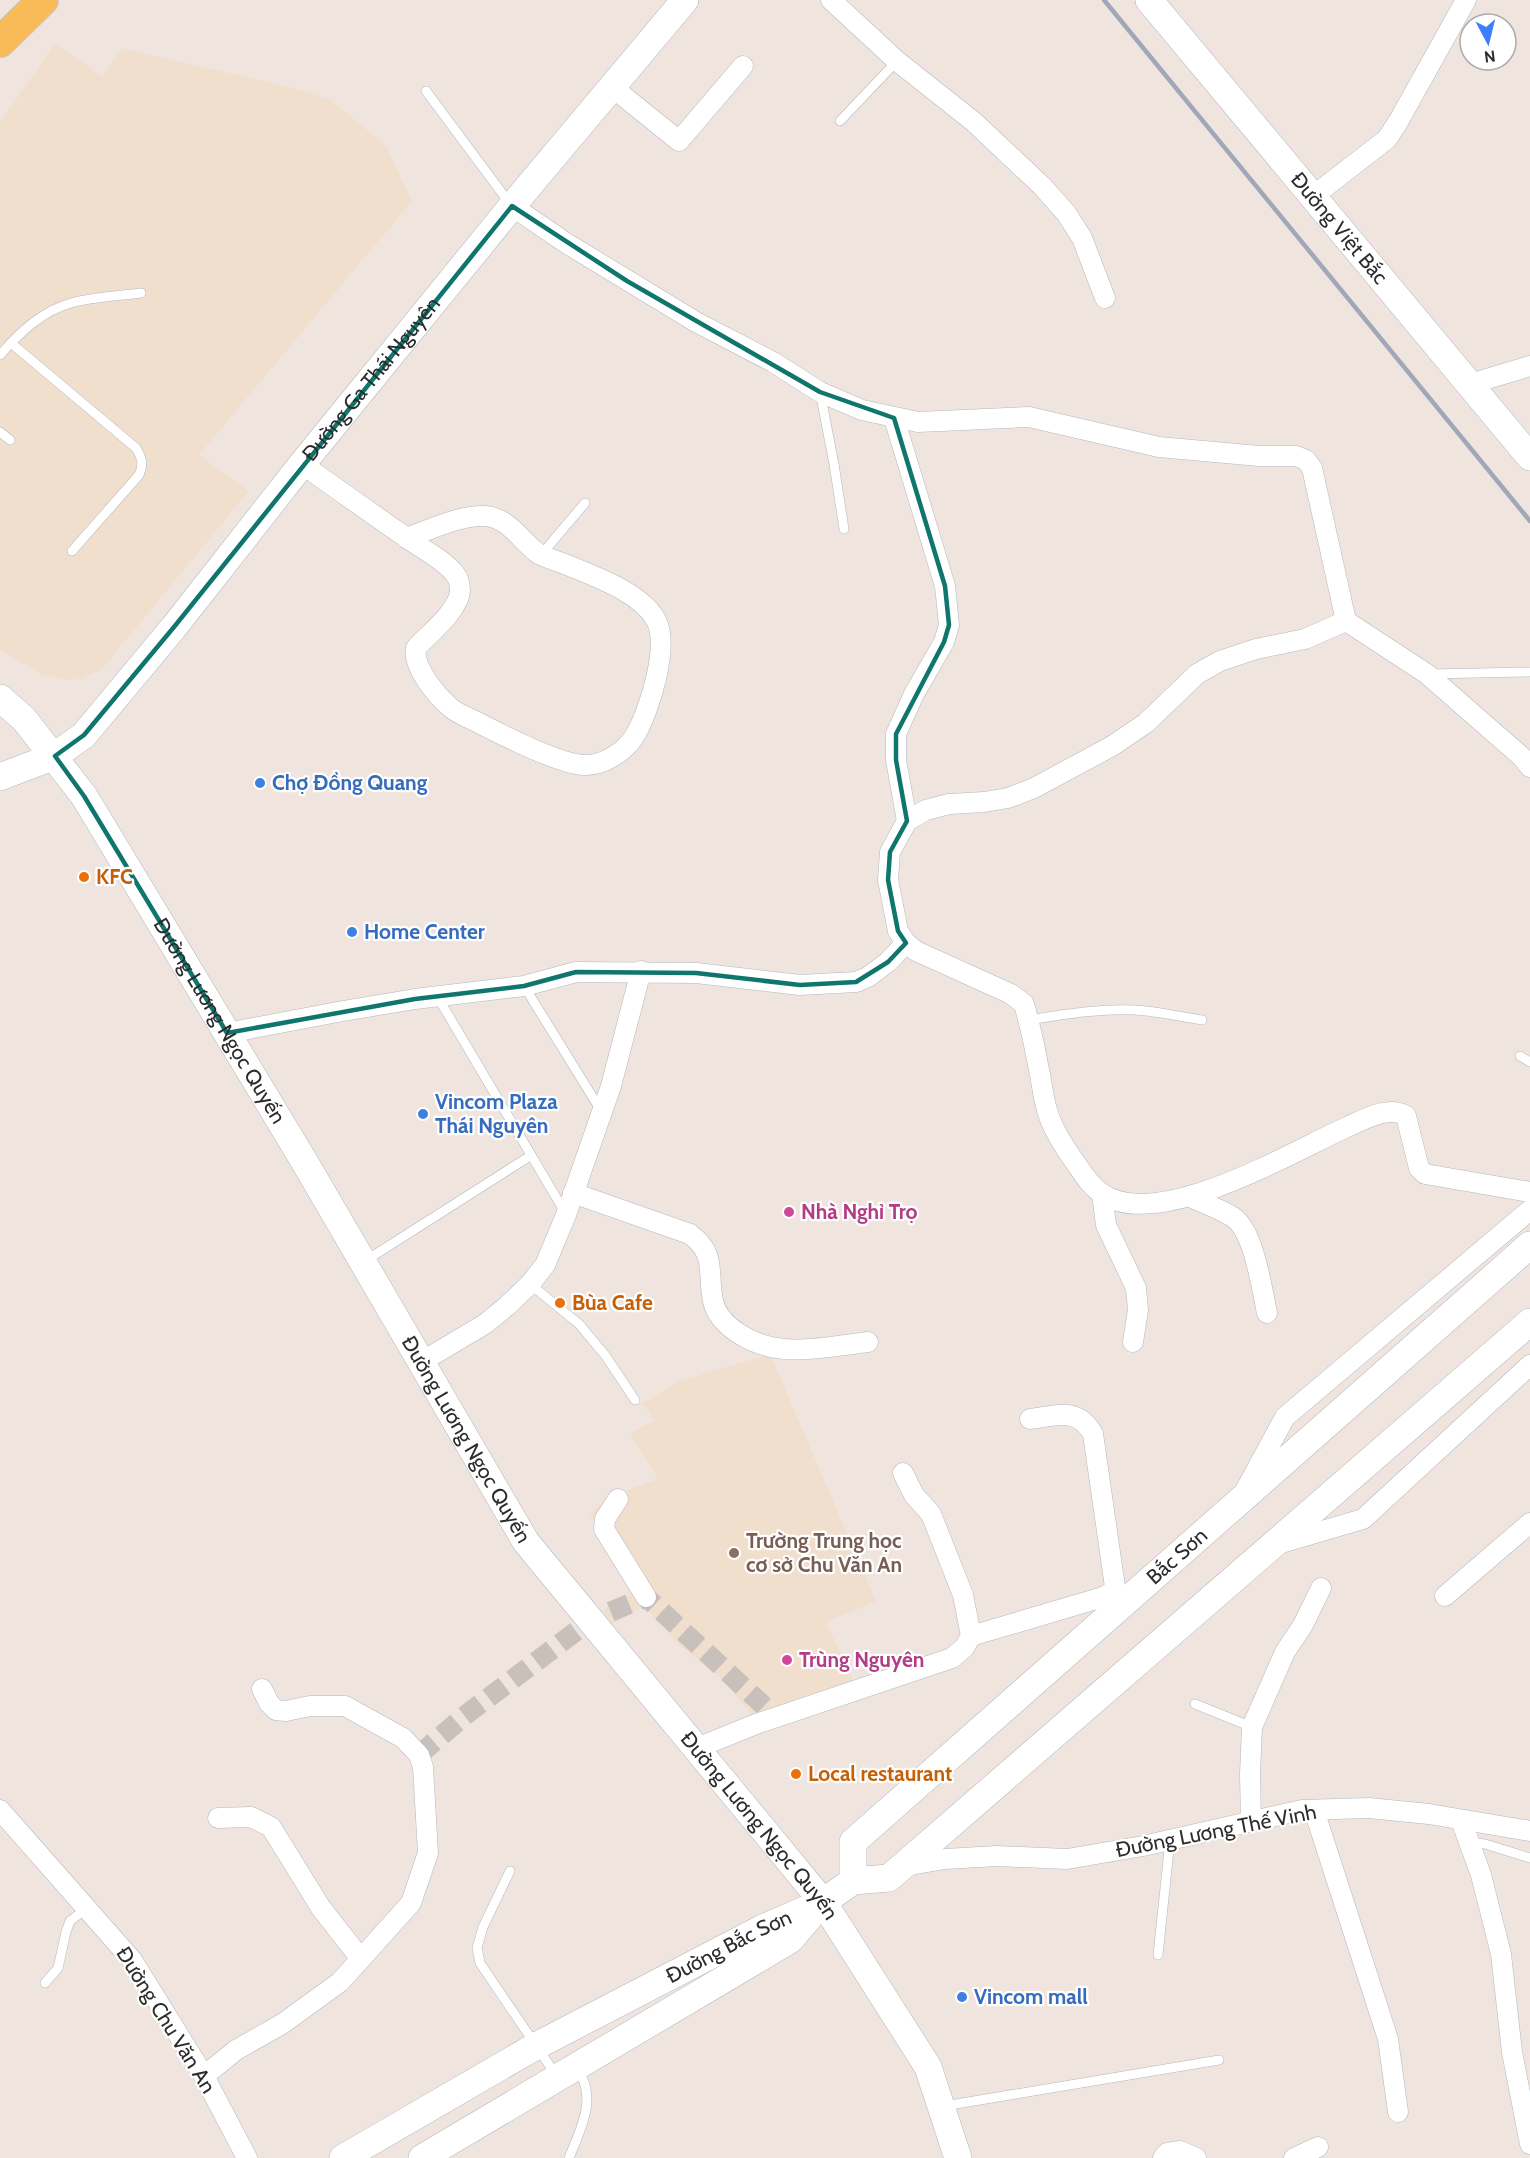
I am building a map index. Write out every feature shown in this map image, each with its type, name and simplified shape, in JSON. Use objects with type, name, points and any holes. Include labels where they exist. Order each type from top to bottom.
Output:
[{"type":"main road","points":[[0,42],[43,0]]},
{"type":"main road","name":"Đường Ga Thái Nguyên","points":[[0,777],[55,756],[84,735],[174,627],[302,464],[685,0]]},
{"type":"main road","name":"Đường Việt Bắc","points":[[1149,0],[1530,458]]},
{"type":"main road","name":"Đường Lương Ngọc Quyến","points":[[0,698],[20,714],[84,796],[363,1262],[526,1542],[823,1902],[928,2067],[958,2158]]},
{"type":"main road","name":"Bắc Sơn","points":[[853,1881],[853,1842],[1530,1245]]},
{"type":"main road","points":[[823,1902],[853,1881],[889,1878],[1530,1322]]},
{"type":"main road","name":"Đường Bắc Sơn","points":[[343,2158],[536,2046],[763,1928],[823,1902]]},
{"type":"main road","name":"Đường Bắc Sơn","points":[[422,2158],[790,1940],[823,1902]]},
{"type":"street","points":[[831,0],[897,61],[1002,147],[1066,213],[1082,238],[1105,298]]},
{"type":"street","points":[[1312,197],[1387,139],[1466,0]]},
{"type":"street","points":[[612,87],[679,141],[743,66]]},
{"type":"street","points":[[513,206],[566,243],[696,322],[773,362],[820,393],[862,410],[918,422],[951,422],[1009,416],[1029,417],[1159,447],[1259,456],[1296,456],[1306,460],[1312,468],[1346,621],[1427,674],[1514,750],[1530,767]]},
{"type":"street","points":[[1470,384],[1530,366]]},
{"type":"street","points":[[894,418],[945,586],[949,625],[944,642],[915,694],[897,734],[896,760],[907,821]]},
{"type":"street","points":[[302,464],[454,573],[459,580],[458,602],[416,648],[415,655],[432,689],[453,710],[559,760],[585,765],[603,761],[620,752],[634,737],[651,698],[658,670],[660,633],[657,621],[648,609],[624,591],[541,555],[502,520],[485,516],[463,519],[406,538]]},
{"type":"street","points":[[1346,621],[1305,639],[1257,649],[1220,661],[1197,674],[1146,723],[1112,746],[1034,788],[1008,798],[949,804],[926,810],[907,821],[890,852],[888,880],[898,932],[916,951],[1011,993],[1023,1004],[1047,1109],[1056,1134],[1089,1182],[1102,1194],[1122,1201],[1149,1204],[1190,1197],[1233,1180],[1368,1118],[1393,1112],[1400,1112],[1406,1116],[1419,1168],[1425,1174],[1530,1192]]},
{"type":"street","points":[[227,1033],[437,996],[524,986],[561,974],[576,972],[696,973],[800,985],[856,982],[868,977],[888,962],[906,943]]},
{"type":"street","points":[[421,1362],[484,1324],[507,1306],[530,1284],[544,1265],[566,1215],[611,1086],[641,971]]},
{"type":"street","points":[[573,1193],[690,1234],[701,1242],[708,1254],[713,1303],[719,1317],[750,1341],[797,1351],[868,1342]]},
{"type":"street","points":[[1102,1194],[1106,1225],[1136,1288],[1138,1310],[1133,1342]]},
{"type":"street","points":[[1190,1197],[1234,1218],[1243,1228],[1254,1253],[1268,1313]]},
{"type":"street","points":[[1239,1502],[1285,1417],[1530,1210]]},
{"type":"street","points":[[1272,1545],[1363,1519],[1530,1365]]},
{"type":"street","points":[[971,1636],[1103,1597],[1112,1592],[1115,1587],[1093,1434],[1080,1417],[1072,1414],[1030,1419]]},
{"type":"street","points":[[697,1748],[756,1724],[952,1658],[964,1648],[971,1636],[963,1595],[931,1514],[914,1495],[903,1473]]},
{"type":"street","points":[[618,1498],[605,1519],[604,1529],[646,1597]]},
{"type":"street","points":[[1445,1596],[1530,1523]]},
{"type":"street","points":[[1251,1822],[1252,1727],[1285,1652],[1303,1625],[1321,1588]]},
{"type":"street","points":[[204,2076],[236,2050],[282,2024],[340,1982],[411,1903],[428,1853],[423,1767],[419,1755],[403,1738],[345,1707],[310,1706],[286,1711],[276,1710],[269,1703],[262,1689]]},
{"type":"street","name":"Đường Lương Thế Vinh","points":[[902,1866],[945,1859],[997,1856],[1067,1859],[1170,1840],[1302,1810],[1369,1808],[1530,1831]]},
{"type":"street","name":"Đường Chu Văn An","points":[[0,1810],[132,1960],[204,2076],[246,2158]]},
{"type":"street","points":[[1314,1810],[1388,2039],[1398,2112]]},
{"type":"street","points":[[218,1818],[251,1816],[271,1827],[321,1908],[361,1959]]},
{"type":"street","points":[[1461,1820],[1481,1875],[1502,1954],[1521,2051],[1530,2144]]},
{"type":"street","points":[[1294,2158],[1318,2146]]},
{"type":"street","points":[[1163,2158],[1167,2153],[1180,2151],[1196,2158]]},
{"type":"lane","points":[[840,121],[897,61]]},
{"type":"lane","points":[[426,92],[513,206]]},
{"type":"lane","points":[[0,355],[33,322],[70,303],[141,293]]},
{"type":"lane","points":[[10,343],[136,448],[142,458],[143,467],[139,475],[72,550]]},
{"type":"lane","points":[[820,393],[844,529]]},
{"type":"lane","points":[[0,432],[10,440]]},
{"type":"lane","points":[[541,555],[585,503]]},
{"type":"lane","points":[[1427,674],[1530,672]]},
{"type":"lane","points":[[524,986],[602,1112]]},
{"type":"lane","points":[[437,996],[566,1215]]},
{"type":"lane","points":[[1028,1020],[1109,1010],[1144,1011],[1202,1020]]},
{"type":"lane","points":[[1520,1056],[1530,1062]]},
{"type":"lane","points":[[363,1262],[530,1156]]},
{"type":"lane","points":[[530,1284],[579,1324],[605,1355],[635,1400]]},
{"type":"lane","points":[[1195,1704],[1252,1727]]},
{"type":"lane","points":[[1158,1955],[1170,1840]]},
{"type":"lane","points":[[1469,1842],[1485,1844],[1530,1858]]},
{"type":"lane","points":[[510,1871],[483,1927],[477,1948],[480,1963],[536,2046],[566,2072],[584,2079],[588,2092],[586,2118],[569,2158]]},
{"type":"lane","points":[[45,1983],[58,1968],[70,1921],[87,1908]]},
{"type":"lane","points":[[942,2106],[1219,2060]]},
{"type":"highlighted area","points":[[512,206],[627,281],[820,392],[894,418],[945,586],[949,625],[944,642],[896,734],[896,760],[907,821],[890,852],[888,880],[898,931],[906,943],[888,962],[856,982],[800,985],[696,973],[576,972],[524,986],[415,999],[227,1033],[84,796],[55,756],[84,735],[174,627]]},
{"type":"shaded area","points":[[55,43],[103,77],[122,48],[289,87],[331,100],[386,146],[412,201],[199,455],[249,491],[102,669],[81,679],[69,680],[43,675],[0,650],[0,123]]},
{"type":"shaded area","name":"Trường Trung học cơ sở Chu Văn An","points":[[770,1354],[876,1601],[826,1622],[854,1682],[753,1716],[718,1675],[678,1644],[644,1606],[612,1624],[603,1610],[635,1592],[590,1514],[602,1502],[619,1493],[658,1479],[630,1433],[655,1421],[643,1403],[680,1381]]},
{"type":"tunnel","points":[[419,1755],[463,1717],[591,1620],[646,1597],[764,1706]]},
{"type":"railway","points":[[1104,0],[1530,521]]},
{"type":"place","name":"Chợ Đồng Quang","points":[[260,783]]},
{"type":"place","name":"KFC","points":[[84,877]]},
{"type":"place","name":"Home Center","points":[[352,932]]},
{"type":"place","name":"Vincom Plaza Thái Nguyên","points":[[423,1114]]},
{"type":"place","name":"Nhà Nghỉ Trọ","points":[[789,1212]]},
{"type":"place","name":"Bùa Cafe","points":[[560,1303]]},
{"type":"place","name":"Trường Trung học cơ sở Chu Văn An","points":[[734,1553]]},
{"type":"place","name":"Trùng Nguyên","points":[[787,1660]]},
{"type":"place","name":"Local restaurant","points":[[796,1774]]},
{"type":"place","name":"Vincom mall","points":[[962,1997]]}]
